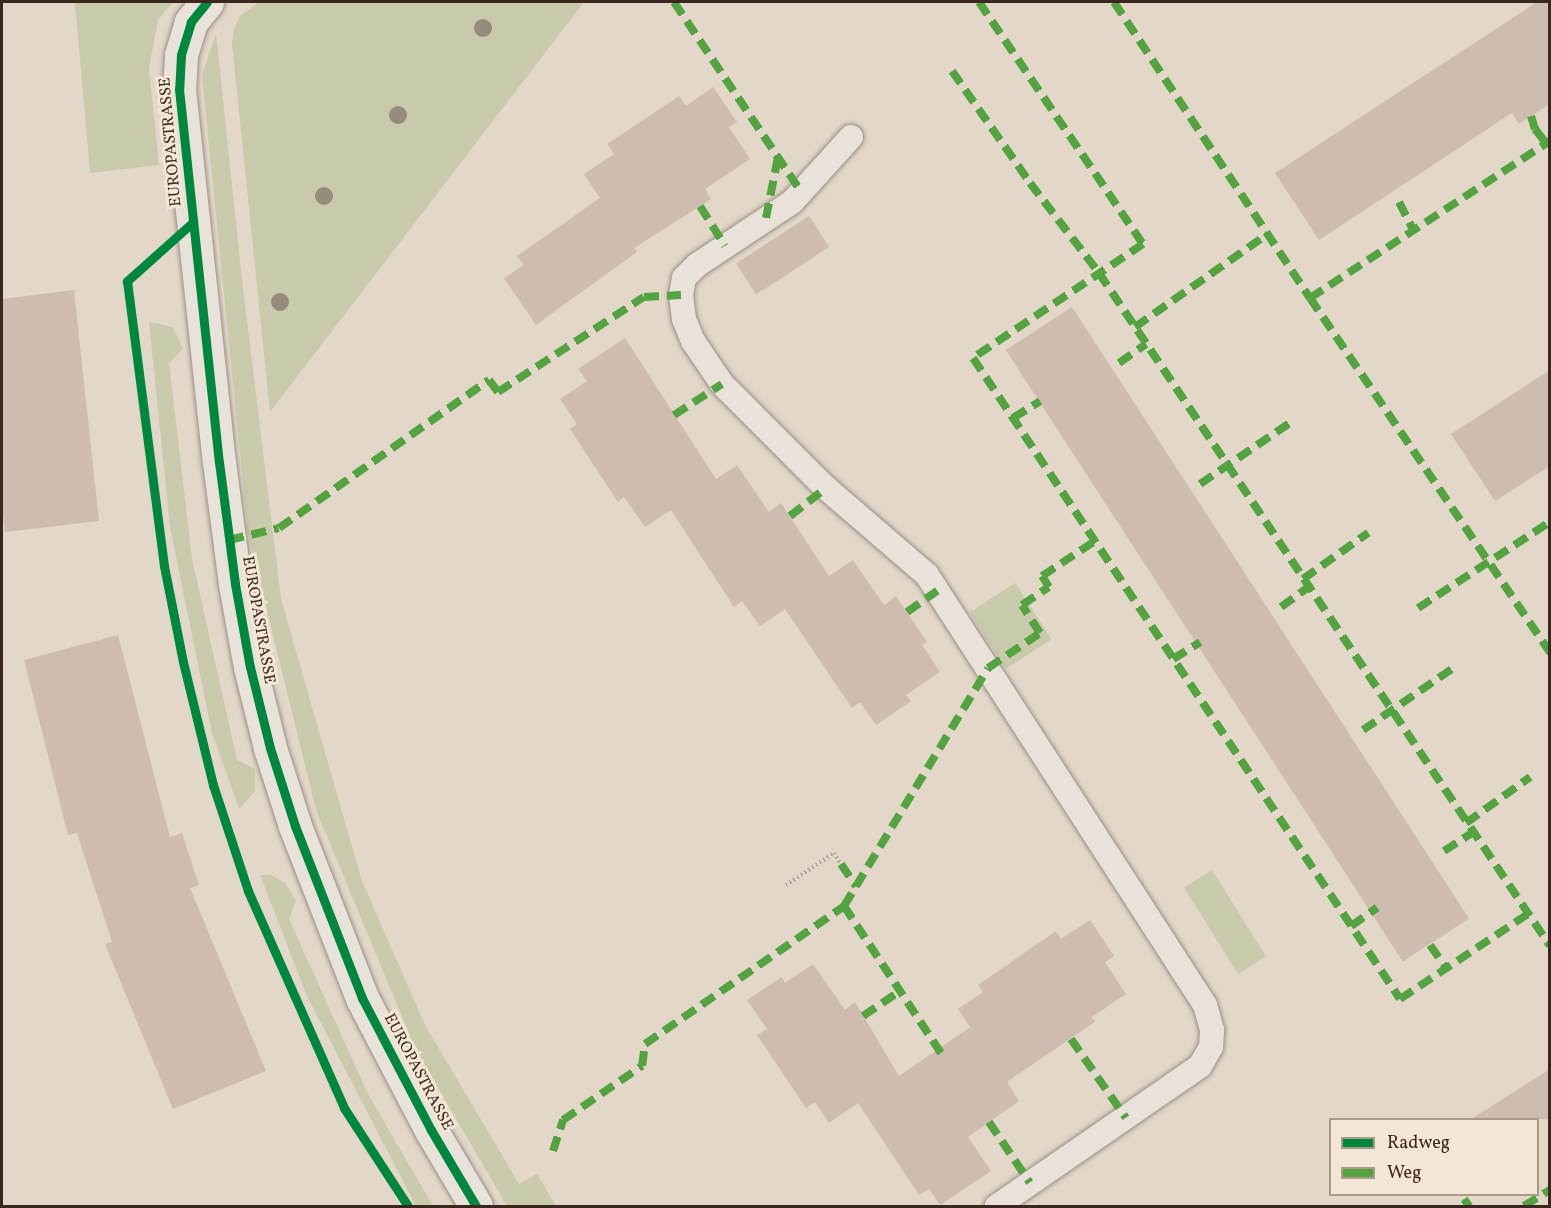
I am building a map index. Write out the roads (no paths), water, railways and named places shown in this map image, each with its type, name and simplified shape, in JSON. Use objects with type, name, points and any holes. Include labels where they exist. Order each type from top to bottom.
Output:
[{"type":"street","name":"EUROPASTRASSE","points":[[207,2],[191,22],[181,55],[179,89],[220,473],[235,584],[250,667],[270,748],[295,825],[362,998],[426,1121],[476,1206]]},
{"type":"lane","points":[[851,137],[792,202],[697,265],[684,278],[681,294],[684,319],[693,341],[722,384],[826,488],[927,575],[1206,1005],[1212,1030],[1211,1047],[1200,1066],[997,1206]]}]
